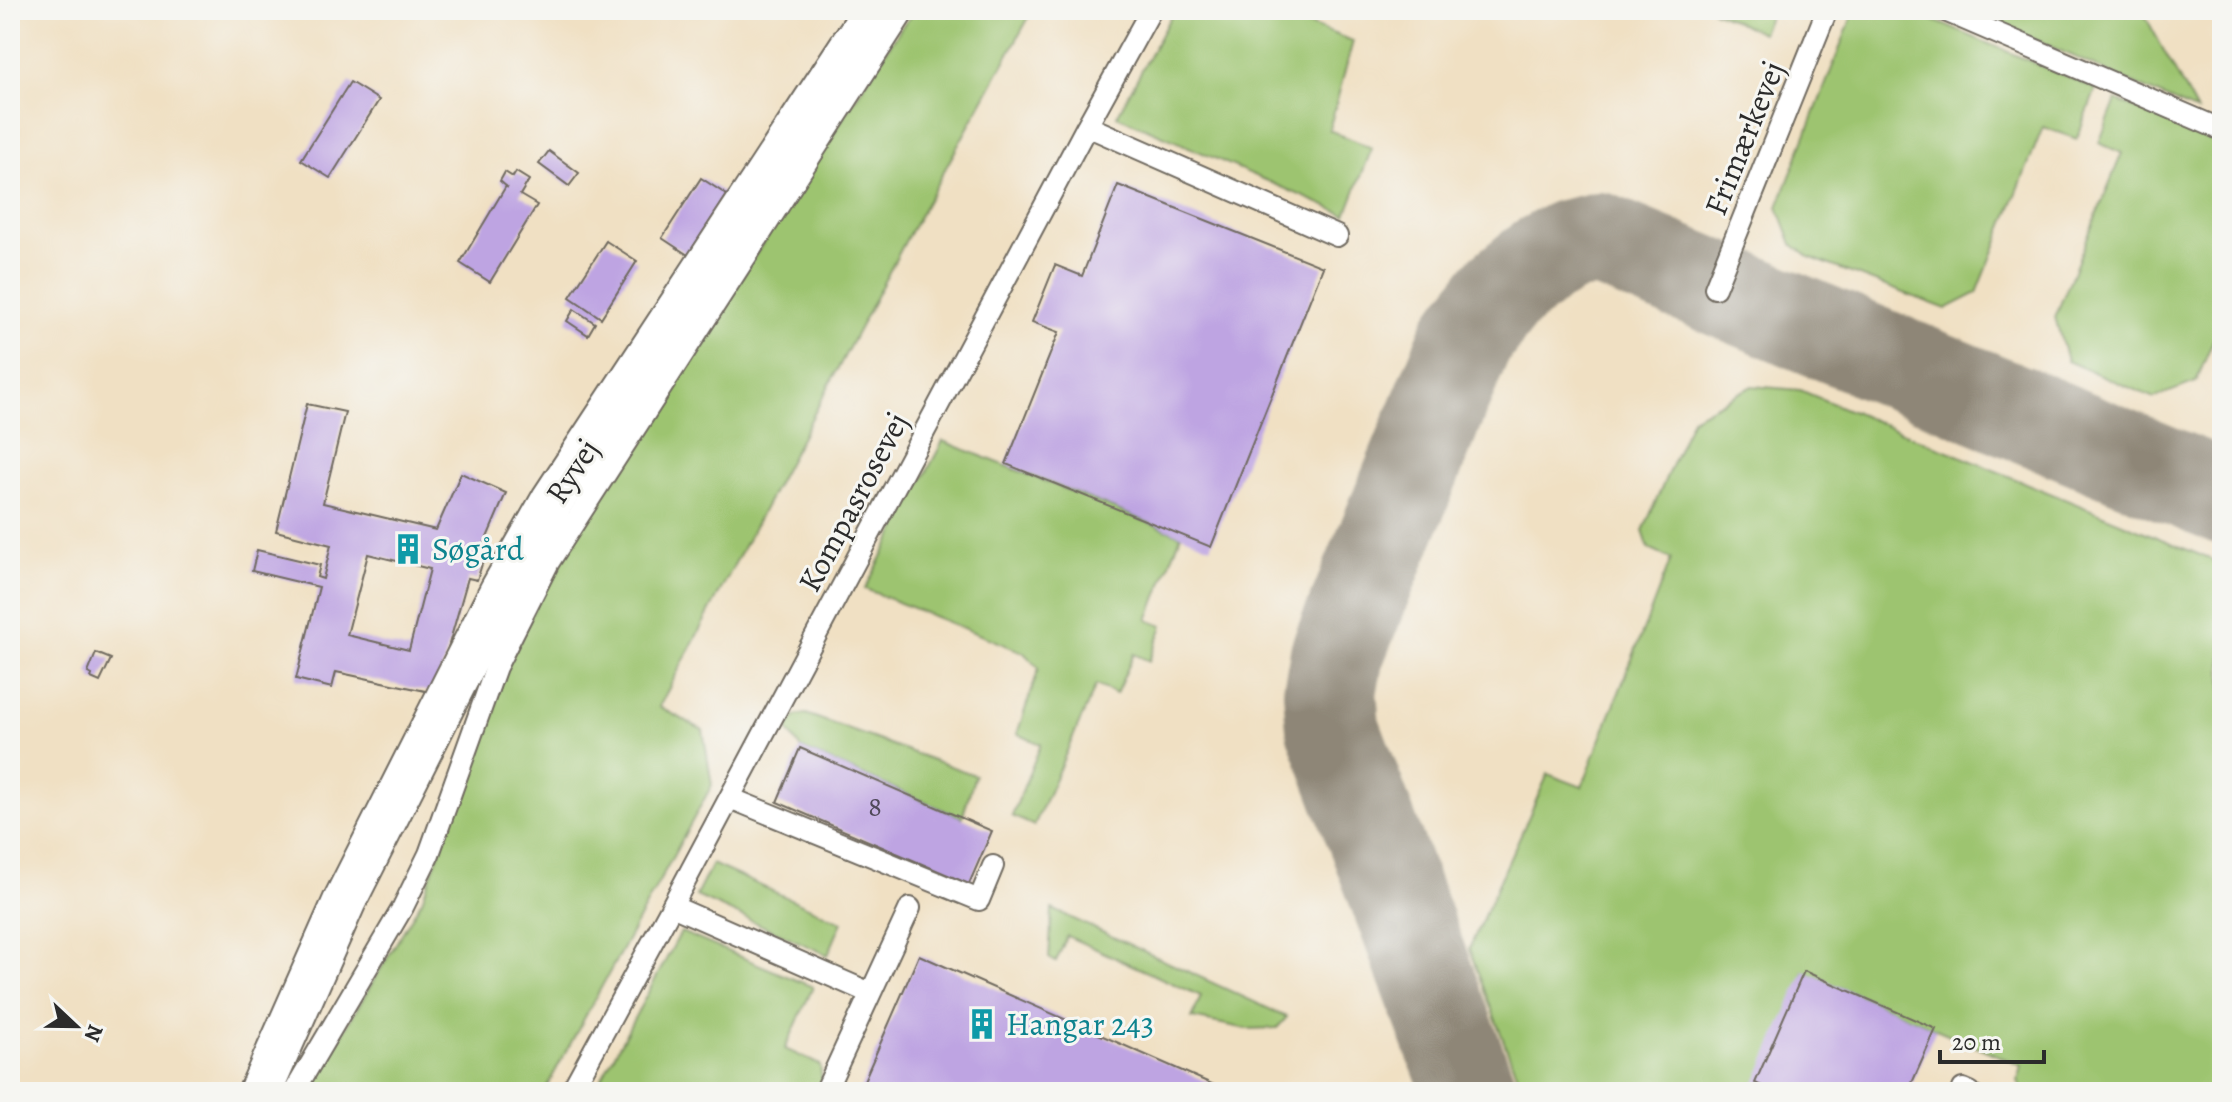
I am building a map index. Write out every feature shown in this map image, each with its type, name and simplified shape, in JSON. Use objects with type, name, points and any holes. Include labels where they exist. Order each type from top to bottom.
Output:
[{"type":"street","name":"Ryvej","points":[[260,1092],[345,900],[501,591],[552,501],[875,10]]},
{"type":"lane","points":[[294,1092],[403,907],[423,867],[496,667],[549,562],[905,10]]},
{"type":"lane","name":"Kompasrosevej","points":[[571,1092],[1151,10]]},
{"type":"lane","name":"Frimærkevej","points":[[1715,288],[1827,10]]},
{"type":"lane","points":[[1943,10],[2222,130]]},
{"type":"lane","points":[[1087,126],[1337,236]]},
{"type":"lane","points":[[730,798],[979,900],[993,866]]},
{"type":"lane","points":[[672,906],[870,993]]},
{"type":"lane","points":[[825,1092],[910,908]]},
{"type":"green space","points":[[917,10],[1033,10],[908,236],[659,707],[703,730],[712,785],[544,1092],[307,1092],[422,900],[510,658],[552,572],[902,26]]},
{"type":"green space","points":[[1174,10],[1271,10],[1353,41],[1329,130],[1372,148],[1346,215],[1117,116]]},
{"type":"green space","points":[[1712,10],[1772,10],[1762,33]]},
{"type":"green space","points":[[1848,10],[1909,10],[2096,89],[2077,139],[2043,127],[1977,293],[1946,309],[1809,257],[1792,244],[1778,207],[1853,14]]},
{"type":"green space","points":[[1969,10],[2142,10],[2197,112]]},
{"type":"green space","points":[[2116,100],[2222,145],[2222,319],[2196,382],[2154,398],[2067,361],[2055,317],[2122,153],[2099,143]]},
{"type":"green space","points":[[1752,386],[1800,390],[2222,564],[2222,1092],[2024,1092],[2018,1081],[2022,1066],[1804,972],[1775,1092],[1523,1092],[1469,949],[1548,774],[1582,787],[1671,559],[1649,549],[1643,531],[1692,418]]},
{"type":"green space","points":[[943,441],[1181,535],[1148,620],[1163,626],[1149,661],[1134,654],[1116,694],[1096,685],[1034,826],[1012,816],[1041,744],[1017,734],[1039,668],[1023,652],[865,589]]},
{"type":"green space","points":[[806,714],[975,775],[962,818],[800,748],[787,729],[796,716]]},
{"type":"green space","points":[[712,864],[842,922],[828,955],[696,896]]},
{"type":"green space","points":[[1052,909],[1287,1017],[1277,1028],[1247,1029],[1192,1018],[1201,996],[1067,936],[1056,962],[1049,958]]},
{"type":"green space","points":[[681,932],[813,987],[785,1049],[820,1065],[822,1081],[817,1092],[594,1092]]},
{"type":"building","points":[[350,82],[379,100],[330,178],[301,160]]},
{"type":"building","points":[[549,151],[579,173],[569,186],[539,164]]},
{"type":"building","points":[[505,172],[513,177],[516,172],[529,180],[520,195],[537,205],[490,282],[460,263],[506,186],[500,181]]},
{"type":"building","points":[[701,178],[727,195],[688,255],[662,238]]},
{"type":"building","points":[[1118,185],[1323,267],[1211,547],[1006,464],[1059,332],[1032,322],[1055,265],[1082,276]]},
{"type":"building","points":[[606,241],[637,261],[601,318],[570,297]]},
{"type":"building","points":[[574,309],[595,323],[588,335],[567,321]]},
{"type":"building","name":"Søgård","points":[[307,404],[345,412],[323,503],[436,530],[461,473],[506,493],[483,547],[487,548],[477,580],[468,578],[435,693],[336,672],[332,688],[296,679],[319,587],[252,571],[257,550],[320,565],[317,577],[323,579],[331,545],[276,531]],"holes":[[[368,554],[430,569],[409,650],[347,635]]]},
{"type":"building","points":[[96,653],[111,659],[100,682],[88,673]]},
{"type":"building","points":[[800,748],[992,831],[969,884],[777,802]]},
{"type":"building","name":"Hangar 243","points":[[919,955],[1230,1092],[859,1092]]},
{"type":"building","points":[[1804,971],[1936,1029],[1908,1092],[1775,1092],[1755,1083]]},
{"type":"taxiway","points":[[1470,1092],[1333,728],[1330,692],[1337,654],[1466,340],[1502,293],[1541,261],[1568,246],[1599,239],[2222,497]]},
{"type":"place","name":"Søgård","points":[[408,549]]},
{"type":"place","name":"Hangar 243","points":[[982,1024]]}]
